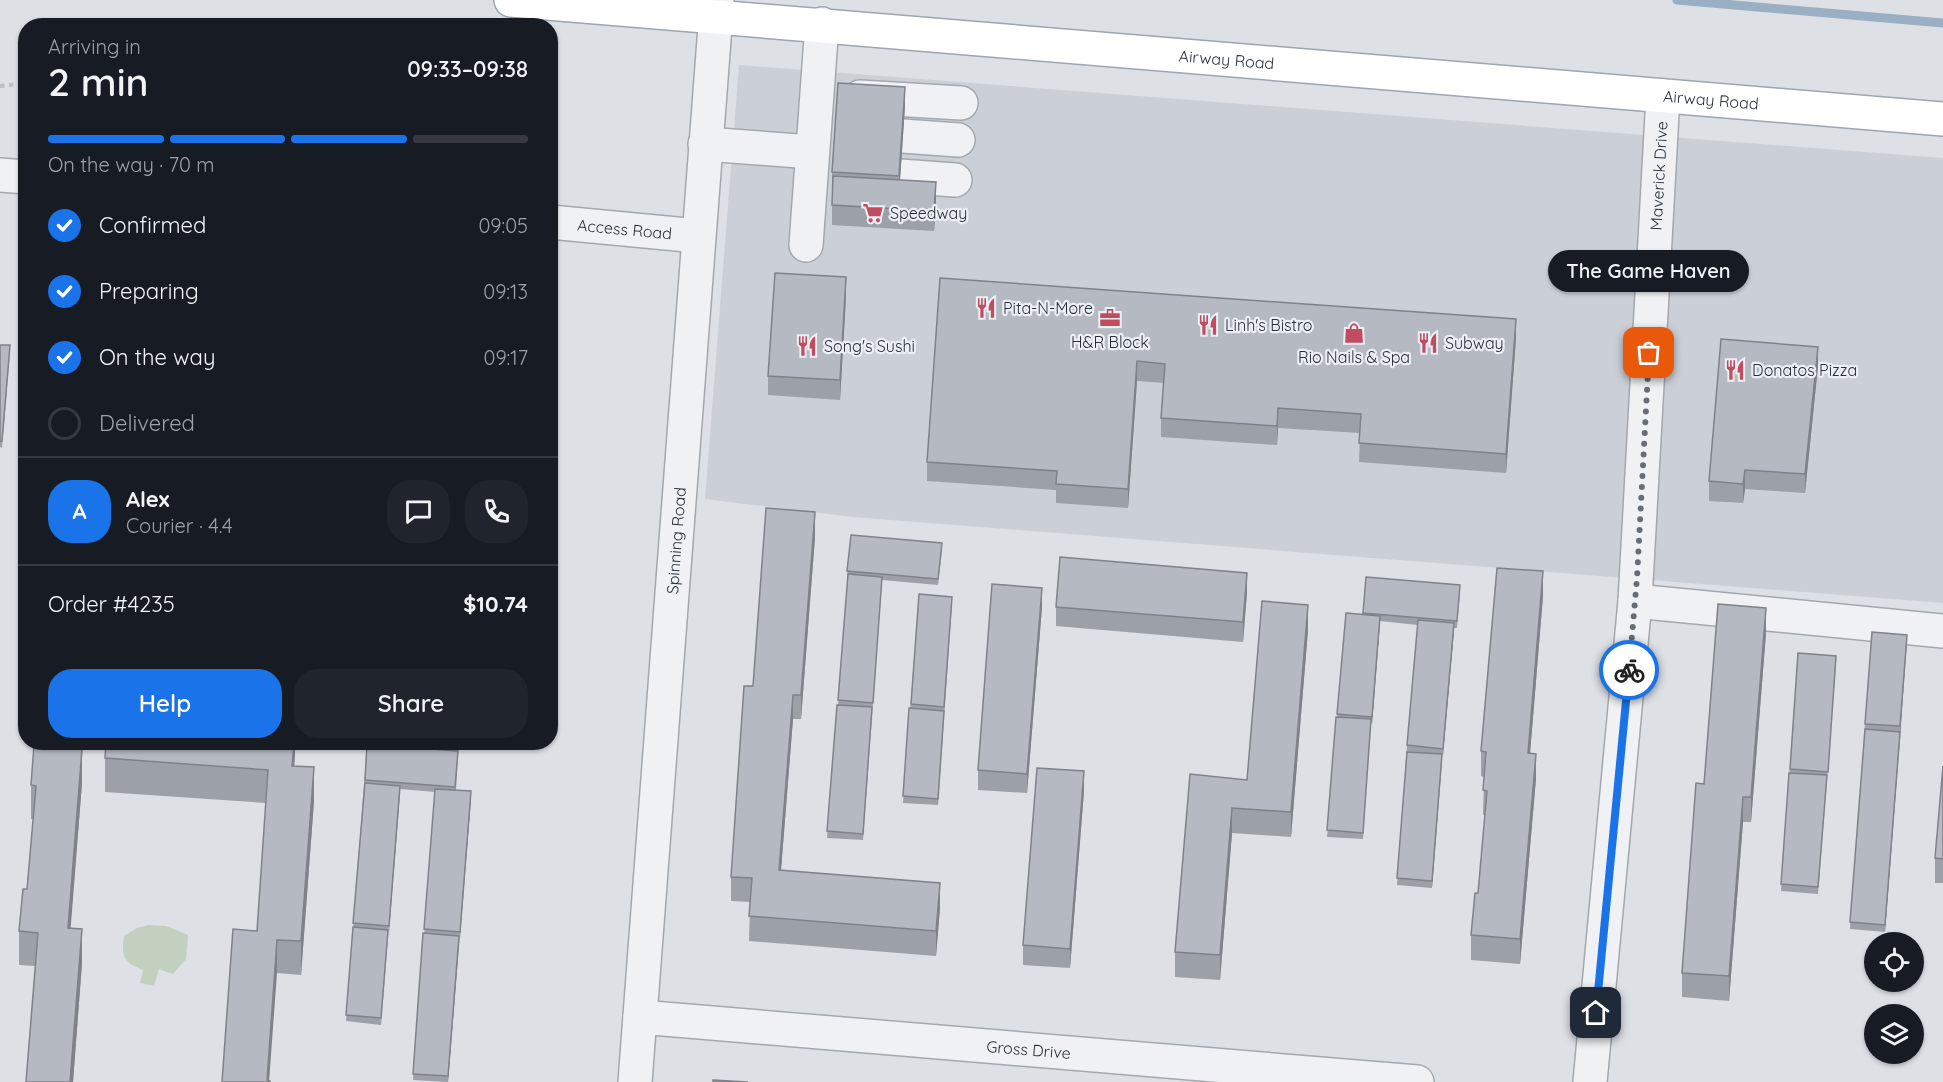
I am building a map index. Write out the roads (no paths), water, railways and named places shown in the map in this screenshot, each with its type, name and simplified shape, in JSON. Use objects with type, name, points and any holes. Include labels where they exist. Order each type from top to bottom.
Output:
[{"type":"main road","name":"Airway Road","points":[[511,0],[716,8],[822,24],[1943,119]]},
{"type":"street","name":"Spinning Road","points":[[635,1082],[660,726],[716,8]]},
{"type":"street","points":[[806,245],[821,151],[817,94],[822,24]]},
{"type":"street","points":[[817,94],[961,103]]},
{"type":"street","name":"Maverick Drive","points":[[1590,1082],[1635,601],[1663,96]]},
{"type":"street","points":[[903,136],[958,140]]},
{"type":"street","points":[[705,144],[821,151]]},
{"type":"street","points":[[0,176],[18,177]]},
{"type":"street","points":[[900,176],[955,180]]},
{"type":"street","name":"Access Road","points":[[558,223],[698,236]]},
{"type":"street","points":[[1635,601],[1943,631]]},
{"type":"street","name":"Gross Drive","points":[[640,1017],[1417,1082]]},
{"type":"waterway","points":[[1677,0],[1943,23]]},
{"type":"place","name":"Speedway","points":[[873,213]]},
{"type":"place","name":"Pita-N-More","points":[[986,308]]},
{"type":"place","name":"H&R Block","points":[[1110,318]]},
{"type":"place","name":"Linh's Bistro","points":[[1208,325]]},
{"type":"place","name":"Rio Nails & Spa","points":[[1354,333]]},
{"type":"place","name":"Subway","points":[[1428,343]]},
{"type":"place","name":"Song's Sushi","points":[[807,346]]},
{"type":"place","name":"The Game Haven","points":[[1649,353]]},
{"type":"place","name":"Donatos Pizza","points":[[1735,370]]}]
